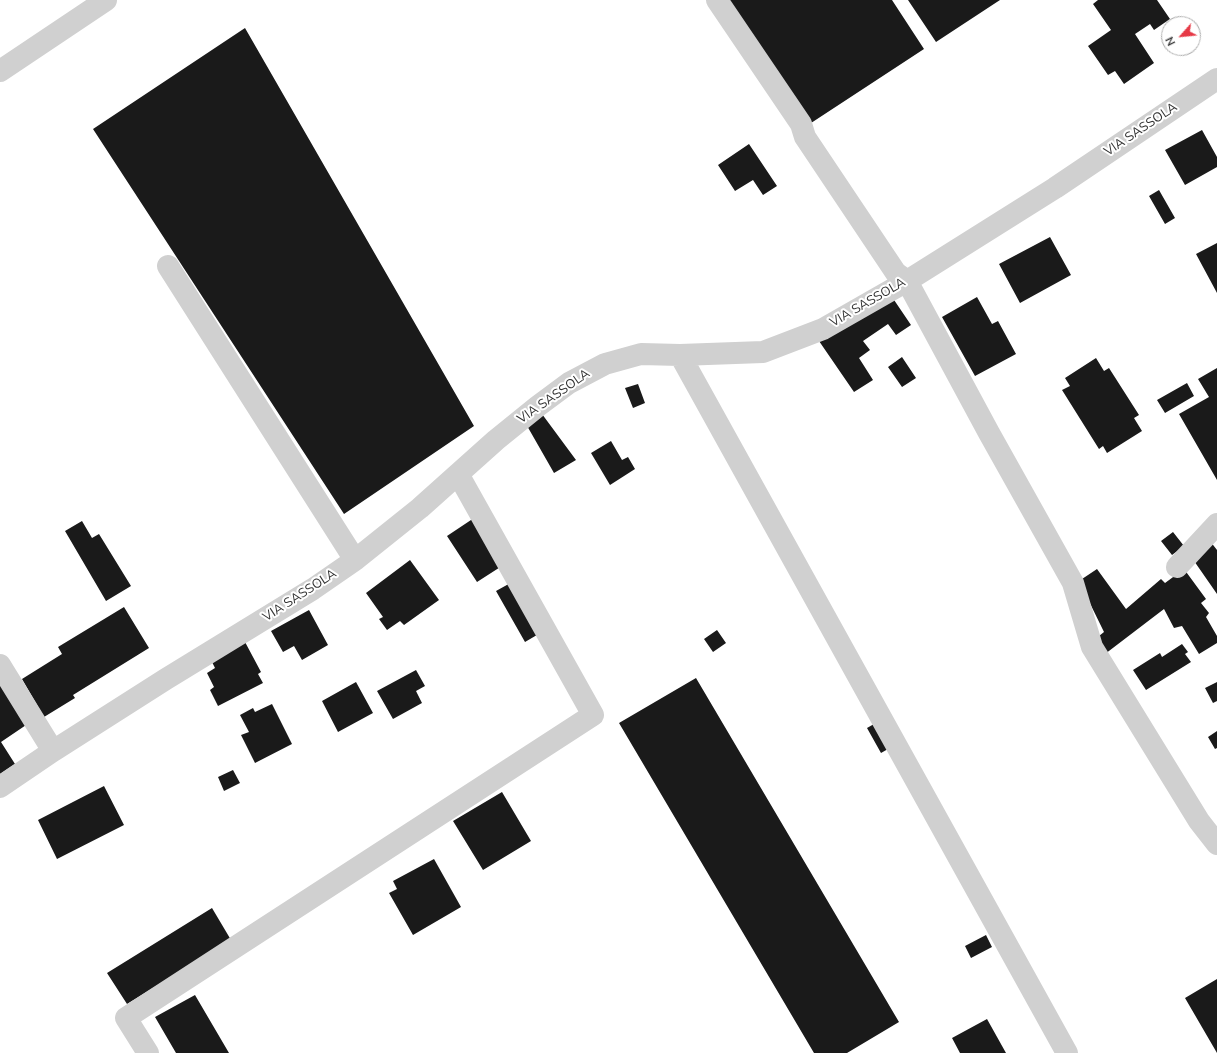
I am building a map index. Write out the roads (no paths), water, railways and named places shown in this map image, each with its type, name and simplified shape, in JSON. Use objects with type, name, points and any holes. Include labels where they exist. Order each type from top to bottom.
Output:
[{"type":"street","points":[[0,71],[106,0]]},
{"type":"street","points":[[717,0],[801,124],[805,137],[896,273],[907,282],[1073,583],[1092,646],[1199,821],[1217,844]]},
{"type":"street","name":"VIA SASSOLA","points":[[0,787],[52,751],[166,679],[314,589],[355,560],[420,508],[496,440],[538,406],[569,384],[605,364],[641,354],[680,356],[763,352],[823,329],[907,282],[1055,188],[1217,79]]},
{"type":"street","points":[[168,266],[355,560]]},
{"type":"street","points":[[680,356],[1068,1053]]},
{"type":"street","points":[[148,1053],[126,1018],[593,715],[458,474]]},
{"type":"street","points":[[1177,567],[1217,524]]},
{"type":"street","points":[[0,665],[52,751]]}]
